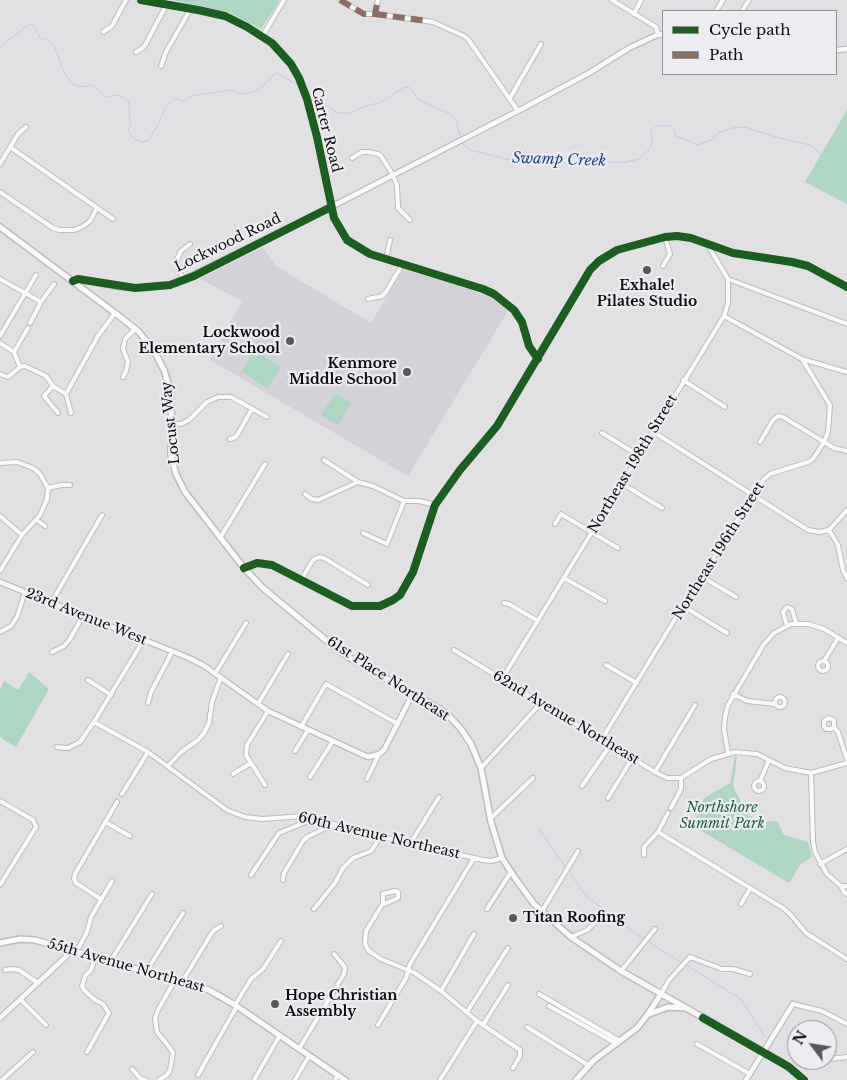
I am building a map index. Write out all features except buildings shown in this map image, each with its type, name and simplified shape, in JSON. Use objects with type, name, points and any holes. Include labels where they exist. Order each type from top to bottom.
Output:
[{"type":"main road","name":"Locust Way","points":[[0,227],[135,329],[154,351],[164,370],[170,390],[171,455],[176,474],[185,492],[235,558]]},
{"type":"main road","name":"61st Place Northeast","points":[[235,558],[263,588],[347,656],[414,693],[449,716],[471,744],[481,768],[491,818],[502,858],[534,904],[572,937],[621,971],[789,1067],[804,1080]]},
{"type":"main road","name":"55th Avenue Northeast","points":[[0,943],[20,939],[35,940],[209,990],[236,1005],[280,1035],[337,1078],[345,1080]]},
{"type":"main road","points":[[576,1080],[588,1066],[637,1028],[661,994]]},
{"type":"main road","points":[[648,1014],[668,1007],[686,1008]]},
{"type":"street","points":[[103,32],[112,26],[126,0]]},
{"type":"street","name":"Carter Road","points":[[141,0],[225,16],[262,37],[280,51],[291,64],[299,78],[307,99],[334,218],[347,240],[361,250],[402,265],[483,289],[505,302],[514,310],[522,322],[529,346],[538,359]]},
{"type":"street","points":[[262,37],[284,0]]},
{"type":"street","points":[[340,0],[364,14],[428,21],[468,39],[518,111]]},
{"type":"street","points":[[374,14],[378,0]]},
{"type":"street","points":[[612,0],[656,27],[661,35]]},
{"type":"street","points":[[634,14],[642,0]]},
{"type":"street","points":[[136,52],[144,47],[167,4]]},
{"type":"street","points":[[161,66],[166,52],[190,8]]},
{"type":"street","name":"Lockwood Road","points":[[73,281],[78,279],[118,287],[147,288],[170,285],[183,280],[393,176],[589,73],[647,40],[661,35]]},
{"type":"street","points":[[510,98],[541,44]]},
{"type":"street","points":[[0,164],[18,134],[26,127]]},
{"type":"street","points":[[10,148],[113,219]]},
{"type":"street","points":[[352,158],[362,152],[381,156],[393,176],[398,190],[398,208],[410,220]]},
{"type":"street","points":[[0,192],[53,228],[66,231],[82,227],[90,221],[97,208]]},
{"type":"street","points":[[663,266],[670,254],[665,237]]},
{"type":"street","points":[[244,568],[256,563],[272,565],[352,606],[380,606],[400,595],[413,572],[435,505],[450,483],[497,426],[580,285],[599,261],[617,250],[665,237],[691,238],[732,253],[808,266],[847,288]]},
{"type":"street","points":[[386,259],[390,240]]},
{"type":"street","points":[[183,280],[177,259],[184,248],[190,244]]},
{"type":"street","points":[[706,244],[728,279],[847,324]]},
{"type":"street","points":[[368,298],[382,296],[402,265]]},
{"type":"street","points":[[0,336],[36,275]]},
{"type":"street","points":[[0,279],[41,302]]},
{"type":"street","name":"Northeast 198th Street","points":[[502,679],[724,316],[728,303],[728,279]]},
{"type":"street","points":[[30,322],[54,284]]},
{"type":"street","points":[[71,413],[66,394],[94,343],[115,313]]},
{"type":"street","points":[[724,316],[802,359],[847,372]]},
{"type":"street","points":[[14,352],[28,328]]},
{"type":"street","points":[[123,377],[128,362],[123,349],[125,339],[135,329]]},
{"type":"street","points":[[0,342],[14,352],[20,367]]},
{"type":"street","name":"Northeast 196th Street","points":[[602,739],[763,480],[770,474],[813,459],[824,442],[829,426],[830,405],[802,359]]},
{"type":"street","points":[[0,374],[8,376],[20,367],[25,366],[46,376],[53,386],[66,394]]},
{"type":"street","points":[[684,380],[725,407]]},
{"type":"street","points":[[53,386],[44,396],[58,413]]},
{"type":"street","points":[[172,424],[181,424],[189,420],[208,402],[218,397],[231,397],[267,417]]},
{"type":"street","points":[[230,439],[236,437],[252,409]]},
{"type":"street","points":[[760,442],[773,420],[778,416],[788,418],[834,448],[847,451]]},
{"type":"street","points":[[652,431],[808,530],[815,532],[829,530],[847,510]]},
{"type":"street","points":[[602,433],[638,454]]},
{"type":"street","points":[[324,460],[358,482],[373,486],[404,502],[419,501],[435,505]]},
{"type":"street","points":[[0,463],[17,462],[33,468],[40,474],[48,488],[45,507],[37,520],[22,535],[0,571]]},
{"type":"street","points":[[220,538],[265,464]]},
{"type":"street","points":[[305,494],[312,499],[318,500],[358,482]]},
{"type":"street","points":[[621,483],[662,508]]},
{"type":"street","points":[[48,488],[70,485]]},
{"type":"street","points":[[363,533],[387,544],[404,502]]},
{"type":"street","points":[[555,524],[561,514],[618,548]]},
{"type":"street","points":[[51,603],[102,515]]},
{"type":"street","points":[[0,516],[22,535]]},
{"type":"street","points":[[37,520],[45,526]]},
{"type":"street","points":[[829,530],[838,545],[843,570],[847,578]]},
{"type":"street","points":[[301,580],[313,560],[319,557],[324,558],[368,585]]},
{"type":"street","points":[[702,576],[736,596]]},
{"type":"street","points":[[564,578],[605,601]]},
{"type":"street","name":"23rd Avenue West","points":[[0,582],[196,661],[268,711],[368,757],[380,754]]},
{"type":"street","points":[[0,632],[12,626],[17,617],[24,592]]},
{"type":"street","points":[[504,603],[538,620]]},
{"type":"street","points":[[683,606],[727,632]]},
{"type":"street","points":[[787,626],[783,612],[788,607],[793,611],[796,623]]},
{"type":"street","points":[[52,652],[64,646],[70,640],[83,616]]},
{"type":"street","points":[[215,674],[246,623]]},
{"type":"street","points":[[728,753],[724,733],[725,717],[733,694],[764,644],[774,633],[796,623],[815,625],[847,643]]},
{"type":"street","points":[[824,661],[838,638]]},
{"type":"street","points":[[57,747],[68,748],[80,742],[143,641]]},
{"type":"street","name":"62nd Avenue Northeast","points":[[454,650],[655,772],[667,778],[680,778]]},
{"type":"street","points":[[148,703],[151,692],[172,652]]},
{"type":"street","points":[[258,704],[288,654]]},
{"type":"street","points":[[606,664],[636,683]]},
{"type":"street","points":[[168,766],[181,752],[198,740],[204,733],[209,722],[212,702],[221,677]]},
{"type":"street","points":[[88,680],[111,695]]},
{"type":"street","points":[[301,727],[326,684],[398,724]]},
{"type":"street","points":[[367,779],[414,693]]},
{"type":"street","points":[[733,694],[748,700],[776,704]]},
{"type":"street","points":[[481,768],[542,703]]},
{"type":"street","points":[[655,772],[694,705]]},
{"type":"street","points":[[265,785],[246,755],[247,745],[268,711]]},
{"type":"street","name":"60th Avenue Northeast","points":[[94,722],[148,752],[227,810],[245,817],[262,819],[303,816],[410,844],[474,858],[491,860],[502,858]]},
{"type":"street","points":[[834,727],[838,732],[847,759]]},
{"type":"street","points":[[295,751],[308,730]]},
{"type":"street","points":[[310,777],[333,741]]},
{"type":"street","points":[[582,786],[610,744]]},
{"type":"street","points":[[122,794],[148,752]]},
{"type":"street","points":[[671,808],[682,789],[680,778],[712,759],[728,753],[748,752],[757,754],[792,771],[810,773],[847,763]]},
{"type":"street","points":[[608,798],[633,757]]},
{"type":"street","points":[[760,781],[769,760]]},
{"type":"street","points":[[233,774],[251,763]]},
{"type":"street","points":[[810,773],[815,852],[827,874],[847,894]]},
{"type":"street","points":[[491,818],[533,778]]},
{"type":"street","points":[[410,844],[439,797]]},
{"type":"street","points":[[0,801],[34,820],[36,827],[0,885]]},
{"type":"street","points":[[101,899],[76,883],[74,879],[75,874],[117,802]]},
{"type":"street","points":[[644,855],[644,847],[658,832],[668,814]]},
{"type":"street","points":[[251,875],[279,833],[313,819]]},
{"type":"street","points":[[106,822],[130,836]]},
{"type":"street","points":[[283,880],[284,873],[303,841],[307,837],[334,825]]},
{"type":"street","points":[[658,832],[783,908],[806,933],[847,959]]},
{"type":"street","points":[[314,909],[335,884],[343,868],[353,858],[371,851],[376,844],[378,836]]},
{"type":"street","points":[[820,864],[847,848]]},
{"type":"street","points":[[542,911],[578,851]]},
{"type":"street","points":[[378,1025],[406,978],[410,964],[474,858]]},
{"type":"street","points":[[487,909],[511,872]]},
{"type":"street","points":[[0,1018],[72,950],[79,947],[87,932],[91,917],[112,881]]},
{"type":"street","points":[[841,886],[847,886]]},
{"type":"street","points":[[740,904],[750,889]]},
{"type":"street","points":[[110,962],[152,894]]},
{"type":"street","points":[[383,903],[366,931],[365,944],[374,955],[415,973],[441,991],[477,1021],[520,1050],[520,1056],[513,1068]]},
{"type":"street","points":[[146,972],[183,913]]},
{"type":"street","points":[[572,937],[587,930],[600,918]]},
{"type":"street","points":[[182,982],[213,931],[221,926]]},
{"type":"street","points":[[621,971],[655,929]]},
{"type":"street","points":[[441,991],[474,934]]},
{"type":"street","points":[[198,1075],[251,979],[263,969],[281,941]]},
{"type":"street","points":[[466,1012],[508,948]]},
{"type":"street","points":[[299,1049],[344,974],[345,967],[334,954]]},
{"type":"street","points":[[661,994],[669,980],[690,957],[722,969],[733,969],[750,974]]},
{"type":"street","points":[[86,1052],[109,1013],[103,1004],[95,1000],[84,990],[82,982],[91,970],[95,958]]},
{"type":"street","points":[[5,970],[19,970],[38,983]]},
{"type":"street","points":[[159,1080],[167,1075],[170,1070],[173,1055],[170,1048],[157,1032],[155,1018],[176,980]]},
{"type":"street","points":[[483,1025],[508,985]]},
{"type":"street","points":[[539,994],[618,1042]]},
{"type":"street","points":[[20,1000],[46,1025]]},
{"type":"street","points":[[746,1080],[793,1004],[822,1011],[847,1024]]},
{"type":"street","points":[[548,1006],[618,1042]]},
{"type":"street","points":[[440,1080],[477,1021]]},
{"type":"street","points":[[527,1027],[588,1066]]},
{"type":"street","points":[[254,1080],[280,1035]]},
{"type":"street","points":[[697,1044],[750,1074]]},
{"type":"street","points":[[2,1080],[33,1052]]},
{"type":"street","points":[[295,1080],[309,1056]]},
{"type":"street","points":[[132,1069],[141,1079],[146,1080]]},
{"type":"shaded area","points":[[263,247],[276,266],[371,323],[403,269],[492,298],[508,311],[408,476],[210,360],[242,301],[200,279]]},
{"type":"green space","points":[[172,0],[280,0],[261,29],[228,12]]},
{"type":"green space","points":[[847,110],[847,204],[805,182]]},
{"type":"green space","points":[[254,350],[281,367],[267,389],[242,371]]},
{"type":"green space","points":[[335,393],[351,403],[338,425],[321,415]]},
{"type":"green space","points":[[29,672],[49,689],[16,747],[0,737],[0,689],[4,681],[18,690]]},
{"type":"green space","name":"Northshore Summit Park","points":[[735,756],[737,756],[733,786],[746,813],[759,822],[777,821],[784,835],[808,842],[812,857],[801,864],[789,883],[693,826],[704,798],[730,783]]},
{"type":"waterway","name":"Swamp Creek","points":[[0,47],[28,25],[34,25],[40,38],[50,41],[54,45],[64,73],[74,85],[84,87],[91,84],[107,97],[118,95],[128,100],[131,124],[128,130],[132,137],[141,142],[148,141],[164,110],[174,98],[183,101],[192,96],[230,90],[240,94],[253,92],[263,86],[277,73],[301,87]]},
{"type":"waterway","name":"Swamp Creek","points":[[304,88],[336,112],[348,114],[366,106],[382,102],[403,88],[409,87],[419,100],[455,118],[462,143],[470,150],[514,161],[561,163],[626,162],[639,159],[650,148],[652,141],[651,130],[657,126],[671,126],[675,130],[676,136],[698,145],[712,140],[718,133],[732,128],[745,127],[810,145],[819,152],[824,164],[829,169],[847,171]]},
{"type":"waterway","points":[[538,828],[586,896],[643,939]]},
{"type":"waterway","points":[[649,942],[682,963]]},
{"type":"waterway","points":[[686,965],[741,999],[765,1037]]},
{"type":"marked path","points":[[340,0],[364,14],[375,14],[378,0]]},
{"type":"marked path","points":[[375,14],[428,21]]},
{"type":"cycle path","points":[[141,0],[225,16],[272,43],[291,64],[307,99],[334,218],[347,240],[370,254],[494,294],[514,310],[522,322],[529,346],[538,359]]},
{"type":"cycle path","points":[[73,281],[78,279],[135,288],[170,285],[194,276],[331,207]]},
{"type":"cycle path","points":[[244,568],[257,563],[272,565],[352,606],[380,606],[400,595],[413,572],[435,505],[460,470],[497,426],[590,270],[599,261],[617,250],[665,237],[691,238],[733,253],[808,266],[847,287]]},
{"type":"cycle path","points":[[703,1018],[789,1067],[804,1080]]},
{"type":"place","name":"Exhale! Pilates Studio","points":[[647,270]]},
{"type":"place","name":"Lockwood Elementary School","points":[[290,341]]},
{"type":"place","name":"Kenmore Middle School","points":[[407,372]]},
{"type":"place","name":"Titan Roofing","points":[[513,918]]},
{"type":"place","name":"Hope Christian Assembly","points":[[275,1004]]}]
